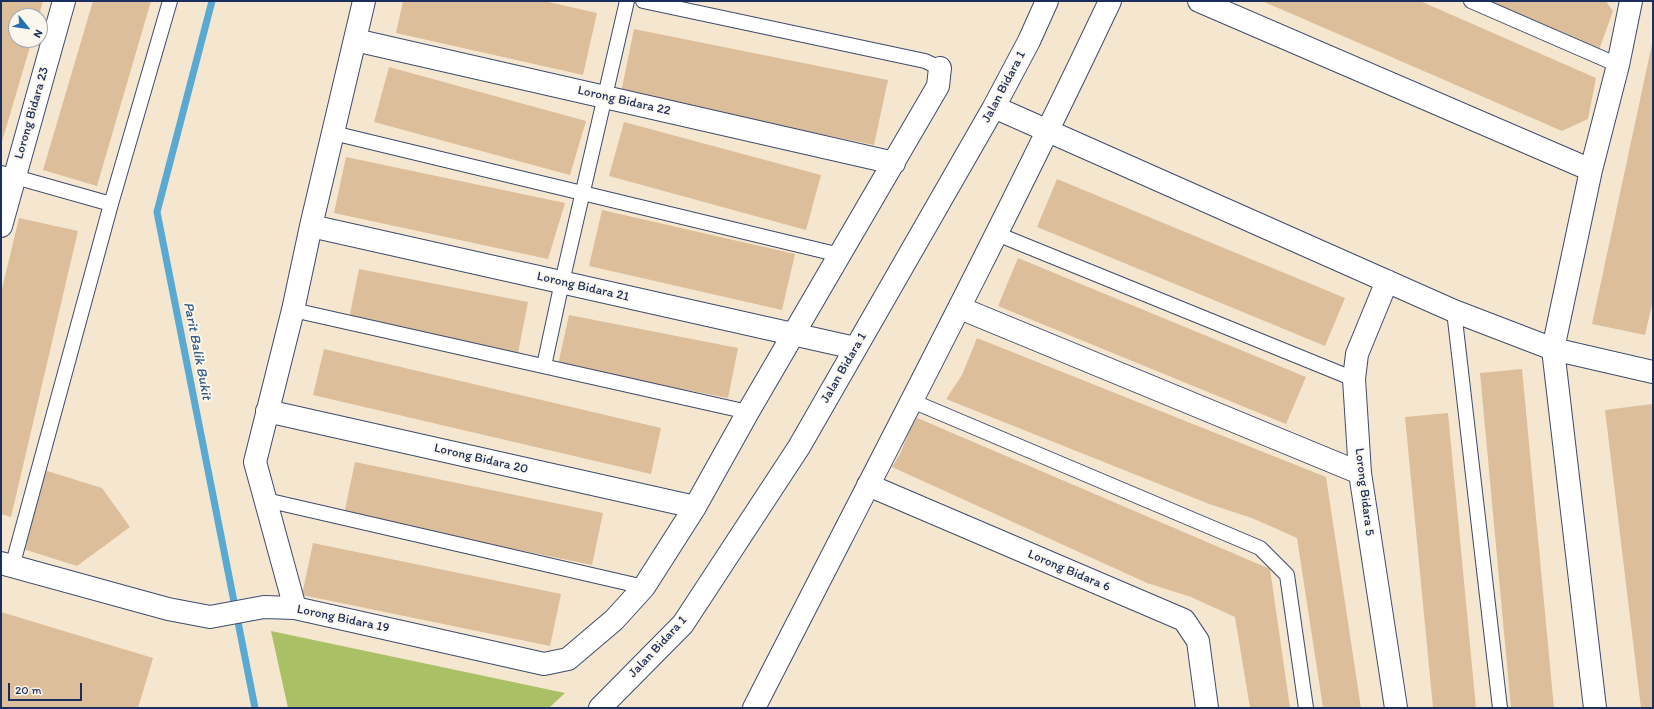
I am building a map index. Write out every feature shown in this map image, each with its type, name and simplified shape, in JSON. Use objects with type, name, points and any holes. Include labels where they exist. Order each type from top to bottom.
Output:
[{"type":"street","name":"Lorong Bidara 23","points":[[1,226],[7,175],[64,1]]},
{"type":"street","points":[[295,608],[255,462],[293,310],[311,226],[364,1]]},
{"type":"street","name":"Jalan Bidara 1","points":[[600,708],[683,624],[799,447],[994,107],[1029,41],[1047,1]]},
{"type":"street","points":[[754,708],[960,308],[1048,132],[1110,1]]},
{"type":"street","points":[[1198,1],[1591,170]]},
{"type":"street","points":[[1595,708],[1553,349],[1591,170],[1618,65],[1631,1]]},
{"type":"street","name":"Lorong Bidara 22","points":[[355,40],[894,163]]},
{"type":"street","points":[[644,587],[695,507],[748,412],[938,86],[940,68]]},
{"type":"street","points":[[994,107],[1454,312],[1553,349],[1653,372]]},
{"type":"street","name":"Lorong Bidara 21","points":[[311,226],[855,348]]},
{"type":"street","name":"Lorong Bidara 5","points":[[1386,281],[1357,354],[1354,379],[1360,473],[1396,708]]},
{"type":"street","points":[[960,308],[1360,473]]},
{"type":"street","name":"Lorong Bidara 20","points":[[267,411],[695,507]]},
{"type":"street","name":"Lorong Bidara 6","points":[[868,485],[1184,620],[1198,641],[1207,708]]},
{"type":"street","name":"Lorong Bidara 19","points":[[6,565],[168,609],[210,617],[264,607],[295,608],[544,664],[568,659],[614,620],[644,587]]},
{"type":"lane","points":[[6,565],[170,1]]},
{"type":"lane","points":[[544,366],[627,1]]},
{"type":"lane","points":[[644,1],[925,61],[940,68]]},
{"type":"lane","points":[[1471,1],[1618,65]]},
{"type":"lane","points":[[333,133],[840,255]]},
{"type":"lane","points":[[7,175],[112,204]]},
{"type":"lane","points":[[997,234],[1354,379]]},
{"type":"lane","points":[[293,310],[748,412]]},
{"type":"lane","points":[[1454,312],[1500,708]]},
{"type":"lane","points":[[912,401],[1260,548],[1287,575],[1306,708]]},
{"type":"lane","points":[[266,500],[644,587]]},
{"type":"green space","points":[[271,631],[565,693],[549,708],[288,708]]},
{"type":"building","points":[[1,1],[43,1],[41,8],[8,8],[8,48],[30,48],[1,145]]},
{"type":"building","points":[[93,1],[151,1],[97,186],[43,170]]},
{"type":"building","points":[[403,1],[544,1],[597,13],[583,75],[396,33]]},
{"type":"building","points":[[1262,1],[1420,1],[1596,78],[1588,119],[1562,131]]},
{"type":"building","points":[[1477,1],[1606,1],[1613,11],[1598,53]]},
{"type":"building","points":[[634,29],[888,80],[874,145],[621,93]]},
{"type":"building","points":[[1652,44],[1653,300],[1645,335],[1592,324]]},
{"type":"building","points":[[389,67],[586,121],[570,175],[374,122]]},
{"type":"building","points":[[624,122],[821,175],[806,230],[609,176]]},
{"type":"building","points":[[346,157],[565,203],[548,259],[334,213]]},
{"type":"building","points":[[1057,179],[1345,298],[1325,346],[1037,227]]},
{"type":"building","points":[[602,210],[795,254],[782,310],[589,266]]},
{"type":"building","points":[[19,218],[78,231],[11,517],[1,514],[1,293]]},
{"type":"building","points":[[1018,258],[1306,377],[1286,424],[998,306]]},
{"type":"building","points":[[359,269],[528,302],[518,353],[349,319]]},
{"type":"building","points":[[569,315],[738,348],[728,398],[558,365]]},
{"type":"building","points":[[977,338],[1326,477],[1361,708],[1323,708],[1297,538],[1252,518],[1209,504],[946,399],[962,375]]},
{"type":"building","points":[[324,349],[661,428],[651,474],[313,395]]},
{"type":"building","points":[[1522,369],[1554,708],[1511,708],[1480,373]]},
{"type":"building","points":[[1652,404],[1653,708],[1641,708],[1605,410]]},
{"type":"building","points":[[1448,413],[1476,708],[1433,708],[1405,417]]},
{"type":"building","points":[[915,417],[1270,569],[1290,708],[1250,708],[1235,617],[1191,597],[1147,583],[892,467],[900,454]]},
{"type":"building","points":[[355,462],[603,513],[592,565],[344,514]]},
{"type":"building","points":[[44,470],[102,488],[130,527],[77,566],[20,548]]},
{"type":"building","points":[[313,543],[561,594],[550,646],[302,595]]},
{"type":"building","points":[[1,612],[153,658],[138,708],[1,708]]},
{"type":"waterway","name":"Parit Balik Bukit","points":[[212,1],[157,212],[255,708]]}]
